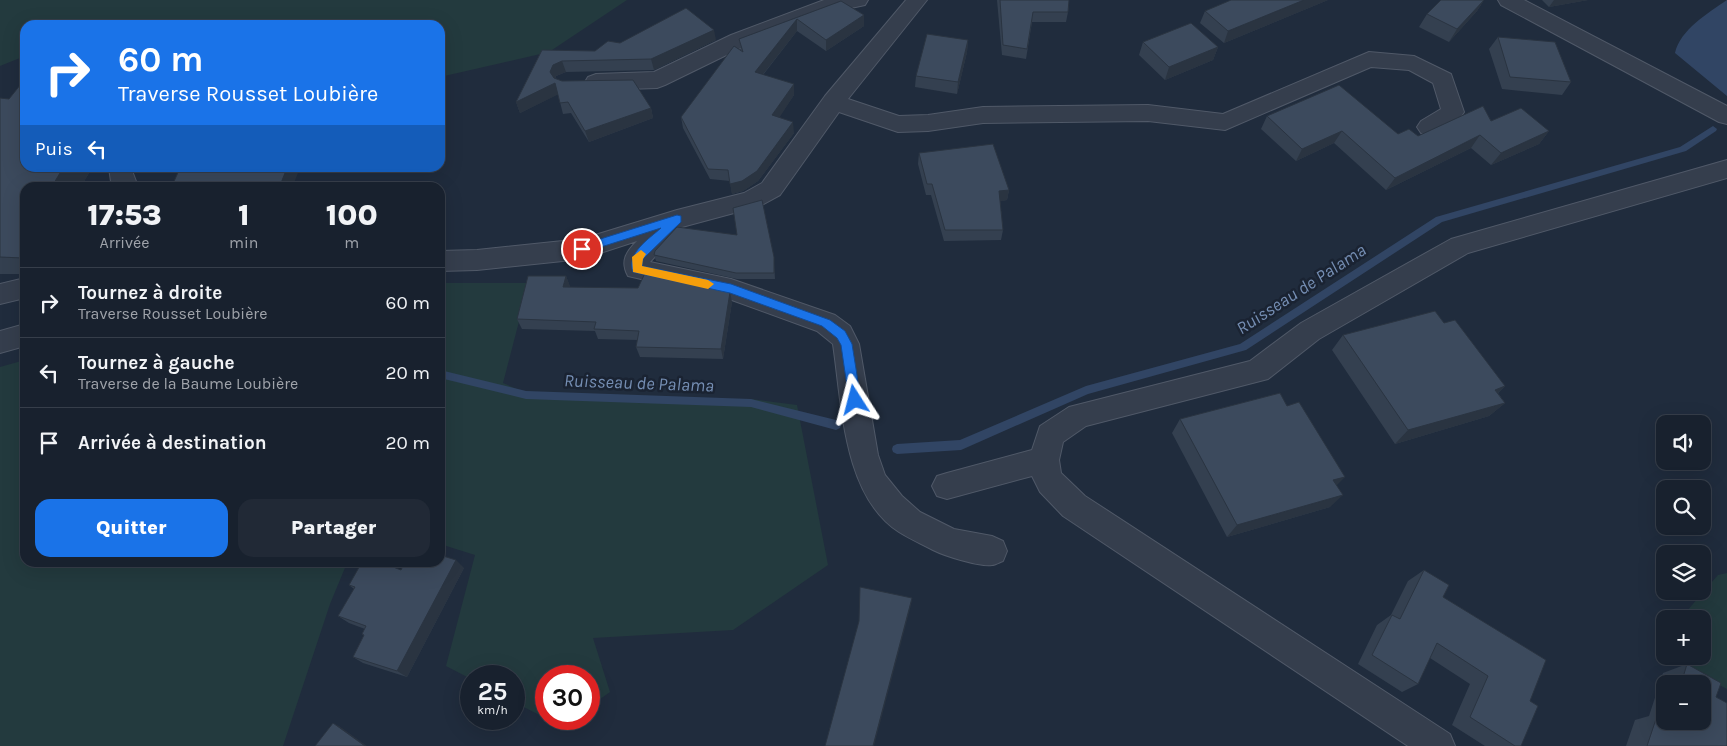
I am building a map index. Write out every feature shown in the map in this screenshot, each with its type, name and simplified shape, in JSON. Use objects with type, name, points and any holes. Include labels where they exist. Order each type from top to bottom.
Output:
[{"type":"street","points":[[575,82],[657,80],[739,40],[827,6],[858,0]]},
{"type":"street","points":[[445,261],[477,260],[582,249],[677,219],[751,200],[771,189],[833,102],[917,0]]},
{"type":"street","points":[[1508,0],[1727,116]]},
{"type":"street","points":[[833,102],[898,124],[928,123],[984,115],[1148,113],[1224,122],[1369,59],[1414,63],[1443,79],[1452,112],[1429,127]]},
{"type":"street","points":[[1438,746],[1074,506],[1048,482],[1043,460],[1050,435],[1079,416],[1258,371],[1310,331],[1460,246],[1727,169]]},
{"type":"street","points":[[677,219],[637,257],[637,269],[731,289],[826,323],[841,334],[846,344],[864,455],[873,482],[892,506],[909,522],[950,543],[992,551]]},
{"type":"street","points":[[0,294],[20,289]]},
{"type":"street","points":[[0,342],[20,336]]},
{"type":"street","points":[[947,486],[1043,460]]},
{"type":"green space","points":[[0,0],[627,0],[549,52],[445,76],[445,20],[20,20],[20,58],[0,66]]},
{"type":"green space","points":[[445,283],[529,283],[503,383],[528,394],[598,400],[751,399],[797,405],[828,565],[733,630],[593,638],[610,692],[600,699],[600,665],[535,665],[535,712],[525,708],[525,665],[460,665],[460,673],[446,666],[475,555],[445,546]]},
{"type":"green space","points":[[20,361],[20,567],[345,567],[330,604],[283,746],[0,746],[0,367]]},
{"type":"green space","points":[[1727,573],[1727,689],[1711,681],[1711,675],[1700,675],[1680,665],[1711,665],[1711,610],[1688,610],[1696,600],[1711,600],[1711,583],[1718,575]]},
{"type":"water","points":[[1727,0],[1727,96],[1675,53],[1678,45],[1689,30],[1704,16]]},
{"type":"building","points":[[1000,0],[1069,0],[1068,12],[1033,12],[1027,49],[1003,45]]},
{"type":"building","points":[[1231,0],[1304,0],[1228,31],[1205,11]]},
{"type":"building","points":[[1441,0],[1484,0],[1457,29],[1427,14]]},
{"type":"building","points":[[841,1],[864,15],[826,40],[797,19],[755,72],[794,84],[772,115],[793,122],[757,171],[742,181],[730,184],[728,170],[708,169],[681,117],[734,46],[743,52],[739,39]]},
{"type":"building","points":[[686,8],[714,30],[651,59],[562,61],[553,65],[550,72],[554,78],[562,81],[633,80],[651,108],[585,131],[568,102],[560,103],[555,83],[516,102],[542,50],[595,51],[608,41],[620,43]]},
{"type":"building","points":[[1191,23],[1218,47],[1169,67],[1143,42]]},
{"type":"building","points":[[927,34],[968,40],[958,82],[916,76]]},
{"type":"building","points":[[1498,37],[1555,42],[1571,82],[1510,77]]},
{"type":"building","points":[[20,85],[20,172],[61,172],[55,182],[20,182],[20,258],[0,257],[0,98],[9,99]]},
{"type":"building","points":[[1339,85],[1398,134],[1409,129],[1418,136],[1483,106],[1491,121],[1521,108],[1549,131],[1501,153],[1480,135],[1395,178],[1342,131],[1302,149],[1267,116]]},
{"type":"building","points":[[993,144],[1009,190],[999,191],[1003,230],[945,230],[932,184],[927,184],[919,153]]},
{"type":"building","points":[[178,172],[285,172],[281,182],[174,182]]},
{"type":"building","points":[[762,200],[774,257],[774,273],[736,273],[654,255],[655,251],[677,227],[737,235],[733,208]]},
{"type":"building","points":[[645,273],[730,292],[721,349],[636,347],[639,331],[594,329],[596,322],[517,319],[528,276],[566,276],[563,287],[638,288]]},
{"type":"building","points":[[1435,311],[1444,323],[1455,320],[1505,386],[1495,390],[1505,403],[1408,430],[1343,335]]},
{"type":"building","points":[[1280,393],[1287,406],[1299,402],[1345,477],[1333,480],[1343,495],[1237,525],[1180,419]]},
{"type":"building","points":[[445,557],[456,560],[397,671],[353,657],[364,635],[362,634],[366,626],[338,616],[355,587],[349,585],[359,567],[393,567],[401,570],[402,567],[445,567]]},
{"type":"building","points":[[1424,570],[1449,585],[1443,597],[1546,660],[1530,701],[1538,706],[1521,746],[1515,746],[1470,717],[1488,676],[1437,643],[1418,684],[1372,655],[1392,615],[1400,619]]},
{"type":"building","points":[[860,587],[912,598],[873,746],[825,746],[859,621]]},
{"type":"building","points":[[1687,665],[1689,665],[1707,675],[1684,675]]},
{"type":"building","points":[[1711,677],[1721,683],[1716,697],[1727,703],[1727,746],[1647,746],[1656,719],[1656,730],[1711,730]]},
{"type":"building","points":[[333,723],[365,746],[315,746]]},
{"type":"waterway","name":"Ruisseau de Palama","points":[[897,449],[961,445],[1086,390],[1243,347],[1439,219],[1683,149],[1713,129]]},
{"type":"waterway","name":"Ruisseau de Palama","points":[[445,375],[526,395],[751,403],[836,425]]},
{"type":"slow traffic","points":[[641,254],[637,257],[637,269],[708,284]]},
{"type":"route","points":[[582,249],[677,219],[637,257],[637,269],[731,289],[826,323],[841,334],[846,344],[855,400]]}]
